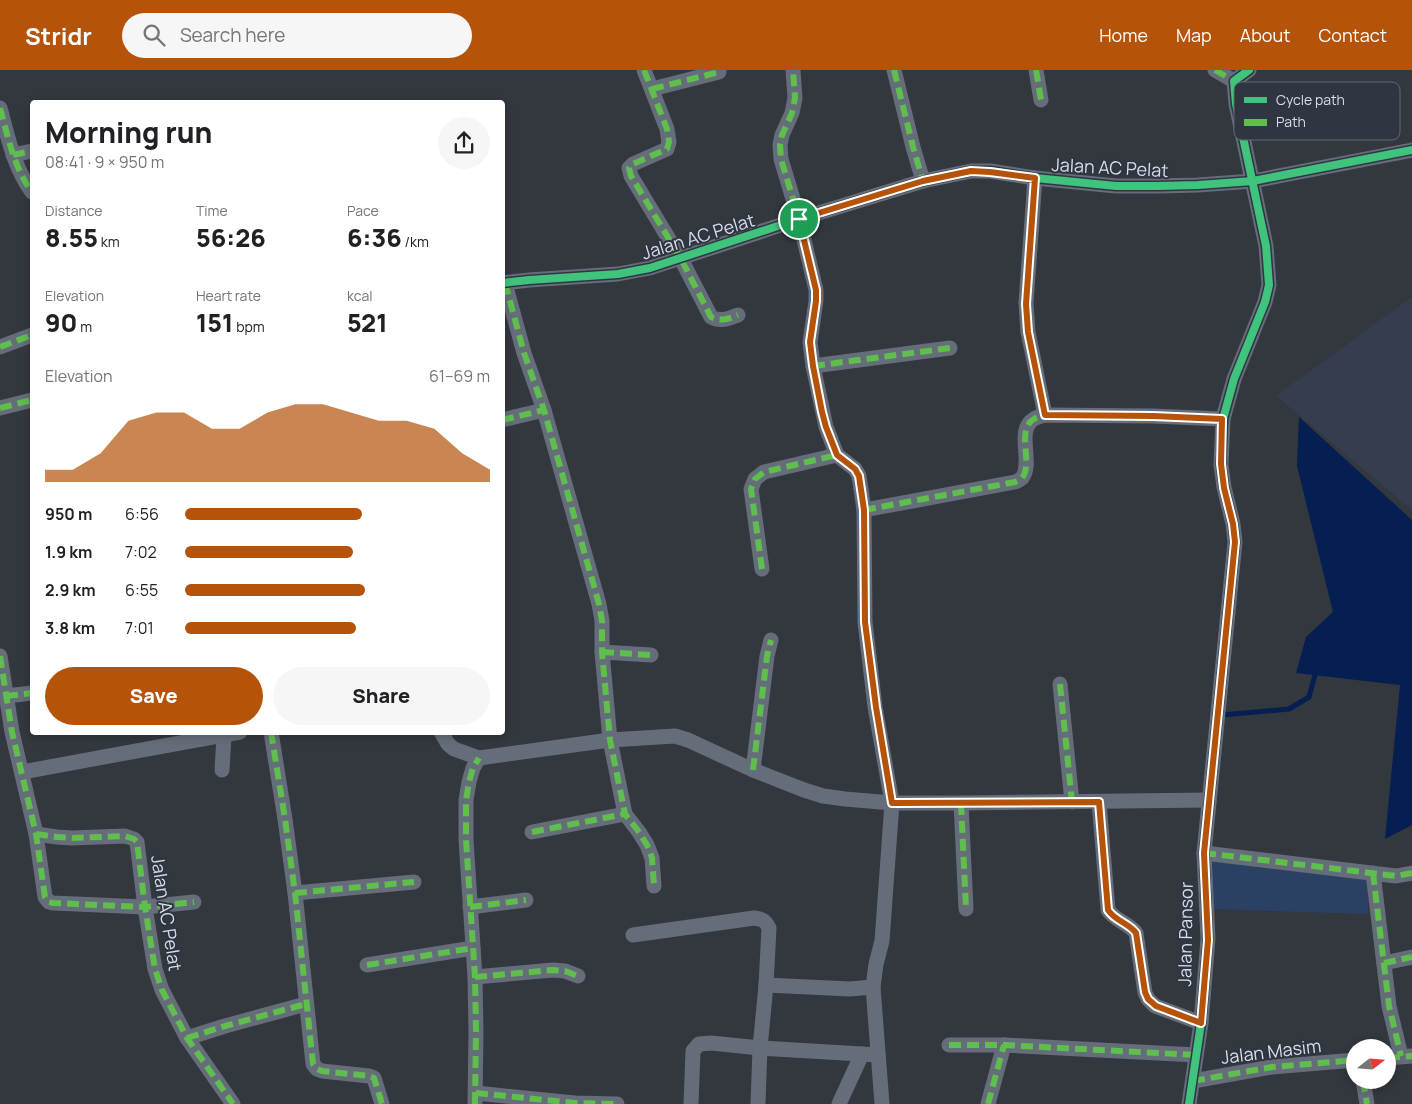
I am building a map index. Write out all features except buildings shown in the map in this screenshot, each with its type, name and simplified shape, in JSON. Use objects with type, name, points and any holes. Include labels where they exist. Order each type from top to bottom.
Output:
[{"type":"street","points":[[644,70],[668,129],[668,146],[633,164],[629,168],[630,171],[682,259],[710,316],[717,320],[738,316]]},
{"type":"street","points":[[793,70],[795,98],[792,113],[782,135],[780,145],[781,159],[799,219],[816,290],[810,342],[826,427],[837,455],[855,469],[859,476],[864,510],[865,622],[876,707],[892,803],[882,941],[873,987],[882,1104]]},
{"type":"street","points":[[894,70],[923,181]]},
{"type":"street","points":[[1036,70],[1041,100]]},
{"type":"street","points":[[1215,70],[1234,81],[1249,70]]},
{"type":"street","points":[[652,89],[719,72]]},
{"type":"street","points":[[0,108],[13,155],[30,189]]},
{"type":"street","name":"Jalan Pansor","points":[[1188,1104],[1201,1023],[1210,940],[1204,853],[1235,542],[1221,464],[1222,419],[1234,379],[1265,302],[1268,285],[1266,246],[1244,140]]},
{"type":"street","name":"Jalan AC Pelat","points":[[505,283],[618,274],[650,268],[923,181],[971,171],[1116,186],[1158,186],[1253,181],[1412,150]]},
{"type":"street","points":[[13,155],[30,151]]},
{"type":"street","points":[[1035,178],[1026,304],[1028,332],[1045,415]]},
{"type":"street","points":[[505,286],[524,353],[544,410],[599,604],[602,621],[602,652],[610,740],[625,814],[647,845],[652,858],[654,886]]},
{"type":"street","points":[[0,347],[30,336]]},
{"type":"street","points":[[813,366],[950,348]]},
{"type":"street","points":[[0,408],[30,400]]},
{"type":"street","points":[[505,419],[544,410]]},
{"type":"street","points":[[864,510],[1015,482],[1022,478],[1025,470],[1027,426],[1033,419],[1045,415],[1222,419]]},
{"type":"street","points":[[762,569],[751,489],[755,479],[764,472],[837,455]]},
{"type":"street","points":[[753,770],[770,640]]},
{"type":"street","points":[[602,652],[651,655]]},
{"type":"street","points":[[0,656],[12,732],[36,834],[45,898],[54,904],[145,907],[194,902]]},
{"type":"street","points":[[1060,684],[1072,802]]},
{"type":"street","points":[[6,696],[30,693]]},
{"type":"street","points":[[22,772],[228,735]]},
{"type":"street","points":[[271,735],[295,893],[313,1064],[322,1071],[374,1078],[382,1104]]},
{"type":"street","points":[[443,735],[448,744],[454,749],[479,758],[610,740],[675,736],[688,740],[753,770],[823,796],[892,803],[1209,800]]},
{"type":"street","points":[[222,770],[224,736]]},
{"type":"street","points":[[479,758],[472,768],[466,800],[466,840],[474,977],[475,1098],[617,1104]]},
{"type":"street","points":[[1099,802],[1108,910],[1115,918],[1133,929],[1136,933],[1145,992],[1148,999],[1156,1006],[1201,1023]]},
{"type":"street","points":[[961,803],[966,909]]},
{"type":"street","points":[[532,832],[625,814]]},
{"type":"street","name":"Jalan AC Pelat","points":[[36,834],[64,838],[125,836],[137,842],[155,969],[162,990],[187,1038],[233,1104]]},
{"type":"street","points":[[1204,853],[1396,876],[1412,873]]},
{"type":"street","points":[[1373,873],[1389,1006],[1400,1057]]},
{"type":"street","points":[[295,893],[414,882]]},
{"type":"street","points":[[470,907],[526,900]]},
{"type":"street","points":[[633,934],[754,918],[761,918],[766,922],[769,928],[758,1104]]},
{"type":"street","points":[[368,965],[473,948]]},
{"type":"street","points":[[1384,963],[1412,957]]},
{"type":"street","points":[[474,977],[553,970],[565,971],[578,976]]},
{"type":"street","points":[[766,985],[850,989],[873,987]]},
{"type":"street","points":[[187,1038],[306,1004]]},
{"type":"street","points":[[691,1104],[693,1051],[699,1044],[711,1043],[878,1055]]},
{"type":"street","points":[[949,1045],[1004,1045],[1196,1055]]},
{"type":"street","points":[[988,1104],[1004,1045]]},
{"type":"street","points":[[839,1104],[862,1054]]},
{"type":"street","name":"Jalan Masim","points":[[1192,1081],[1272,1067],[1346,1061]]},
{"type":"street","points":[[1365,1089],[1367,1104]]},
{"type":"shaded area","points":[[1412,297],[1412,510],[1276,396]]},
{"type":"shaded area","points":[[1299,417],[1412,520],[1412,825],[1385,839],[1400,685],[1296,673],[1306,637],[1333,612],[1297,466]]},
{"type":"shaded area","points":[[1208,858],[1368,880],[1368,914],[1211,909]]},
{"type":"waterway","points":[[1222,715],[1289,709],[1309,697],[1315,675]]},
{"type":"marked path","points":[[644,70],[667,129],[669,142],[667,149],[633,164],[629,168],[631,176],[681,259],[711,317],[721,320],[738,315]]},
{"type":"marked path","points":[[762,569],[751,489],[755,479],[764,472],[837,455],[826,427],[813,366],[810,342],[816,290],[799,219],[781,159],[780,145],[782,135],[792,113],[795,98],[793,70]]},
{"type":"marked path","points":[[894,70],[923,181]]},
{"type":"marked path","points":[[1036,70],[1041,100]]},
{"type":"marked path","points":[[1215,70],[1234,81]]},
{"type":"marked path","points":[[652,89],[719,72]]},
{"type":"marked path","points":[[0,108],[16,163],[30,189]]},
{"type":"marked path","points":[[13,155],[30,151]]},
{"type":"marked path","points":[[1035,178],[1026,303],[1028,332],[1045,415]]},
{"type":"marked path","points":[[505,283],[524,353],[544,410],[599,604],[602,621],[602,652],[610,740],[625,814],[647,845],[652,858],[654,886]]},
{"type":"marked path","points":[[0,347],[30,336]]},
{"type":"marked path","points":[[813,366],[950,348]]},
{"type":"marked path","points":[[0,408],[30,400]]},
{"type":"marked path","points":[[505,419],[544,410]]},
{"type":"marked path","points":[[864,510],[1019,480],[1025,472],[1026,431],[1034,419],[1045,415],[1223,419]]},
{"type":"marked path","points":[[837,455],[855,469],[859,476],[864,510],[865,622],[875,707],[892,803]]},
{"type":"marked path","points":[[753,770],[767,656],[771,640]]},
{"type":"marked path","points":[[602,652],[651,655]]},
{"type":"marked path","points":[[0,656],[12,732],[36,834],[45,897],[49,902],[53,903],[145,907],[194,902]]},
{"type":"marked path","points":[[1060,684],[1072,802]]},
{"type":"marked path","points":[[6,696],[30,693]]},
{"type":"marked path","points":[[271,735],[295,893],[313,1064],[322,1071],[374,1078],[382,1104]]},
{"type":"marked path","points":[[475,1104],[475,977],[466,840],[466,800],[473,768],[479,758]]},
{"type":"marked path","points":[[1099,802],[1108,910],[1114,917],[1136,933],[1145,993],[1155,1006],[1201,1023]]},
{"type":"marked path","points":[[961,803],[966,909]]},
{"type":"marked path","points":[[532,832],[625,814]]},
{"type":"marked path","points":[[36,834],[72,838],[125,836],[137,842],[155,969],[162,990],[187,1038],[233,1104]]},
{"type":"marked path","points":[[1204,853],[1396,876],[1412,873]]},
{"type":"marked path","points":[[1373,873],[1389,1006],[1401,1056]]},
{"type":"marked path","points":[[295,893],[414,882]]},
{"type":"marked path","points":[[470,907],[526,900]]},
{"type":"marked path","points":[[367,965],[473,948]]},
{"type":"marked path","points":[[1384,963],[1412,957]]},
{"type":"marked path","points":[[475,977],[553,970],[565,971],[578,976]]},
{"type":"marked path","points":[[187,1038],[306,1004]]},
{"type":"marked path","points":[[949,1045],[1004,1045],[1196,1055]]},
{"type":"marked path","points":[[988,1104],[1004,1045]]},
{"type":"marked path","points":[[1396,1057],[1412,1056]]},
{"type":"marked path","points":[[1193,1081],[1272,1067],[1346,1061]]},
{"type":"marked path","points":[[1364,1089],[1367,1104]]},
{"type":"marked path","points":[[476,1093],[575,1103],[617,1104]]},
{"type":"cycle path","points":[[1234,82],[1249,70]]},
{"type":"cycle path","points":[[1189,1104],[1201,1023],[1208,939],[1204,853],[1235,542],[1221,465],[1223,419],[1234,379],[1265,302],[1269,285],[1266,246],[1244,140]]},
{"type":"cycle path","points":[[505,283],[618,274],[650,268],[923,181],[971,171],[990,171],[1035,178],[1116,186],[1198,185],[1253,181],[1412,150]]},
{"type":"route","points":[[971,171],[990,172],[1035,178],[1026,304],[1028,332],[1045,415],[1222,419],[1221,464],[1235,542],[1204,853],[1208,940],[1201,1023],[1156,1006],[1148,999],[1145,992],[1136,933],[1111,915],[1108,910],[1099,802],[892,803],[876,707],[865,622],[864,510],[859,476],[855,469],[837,455],[822,412],[810,342],[816,290],[799,219],[923,181],[956,173],[971,171]]}]
